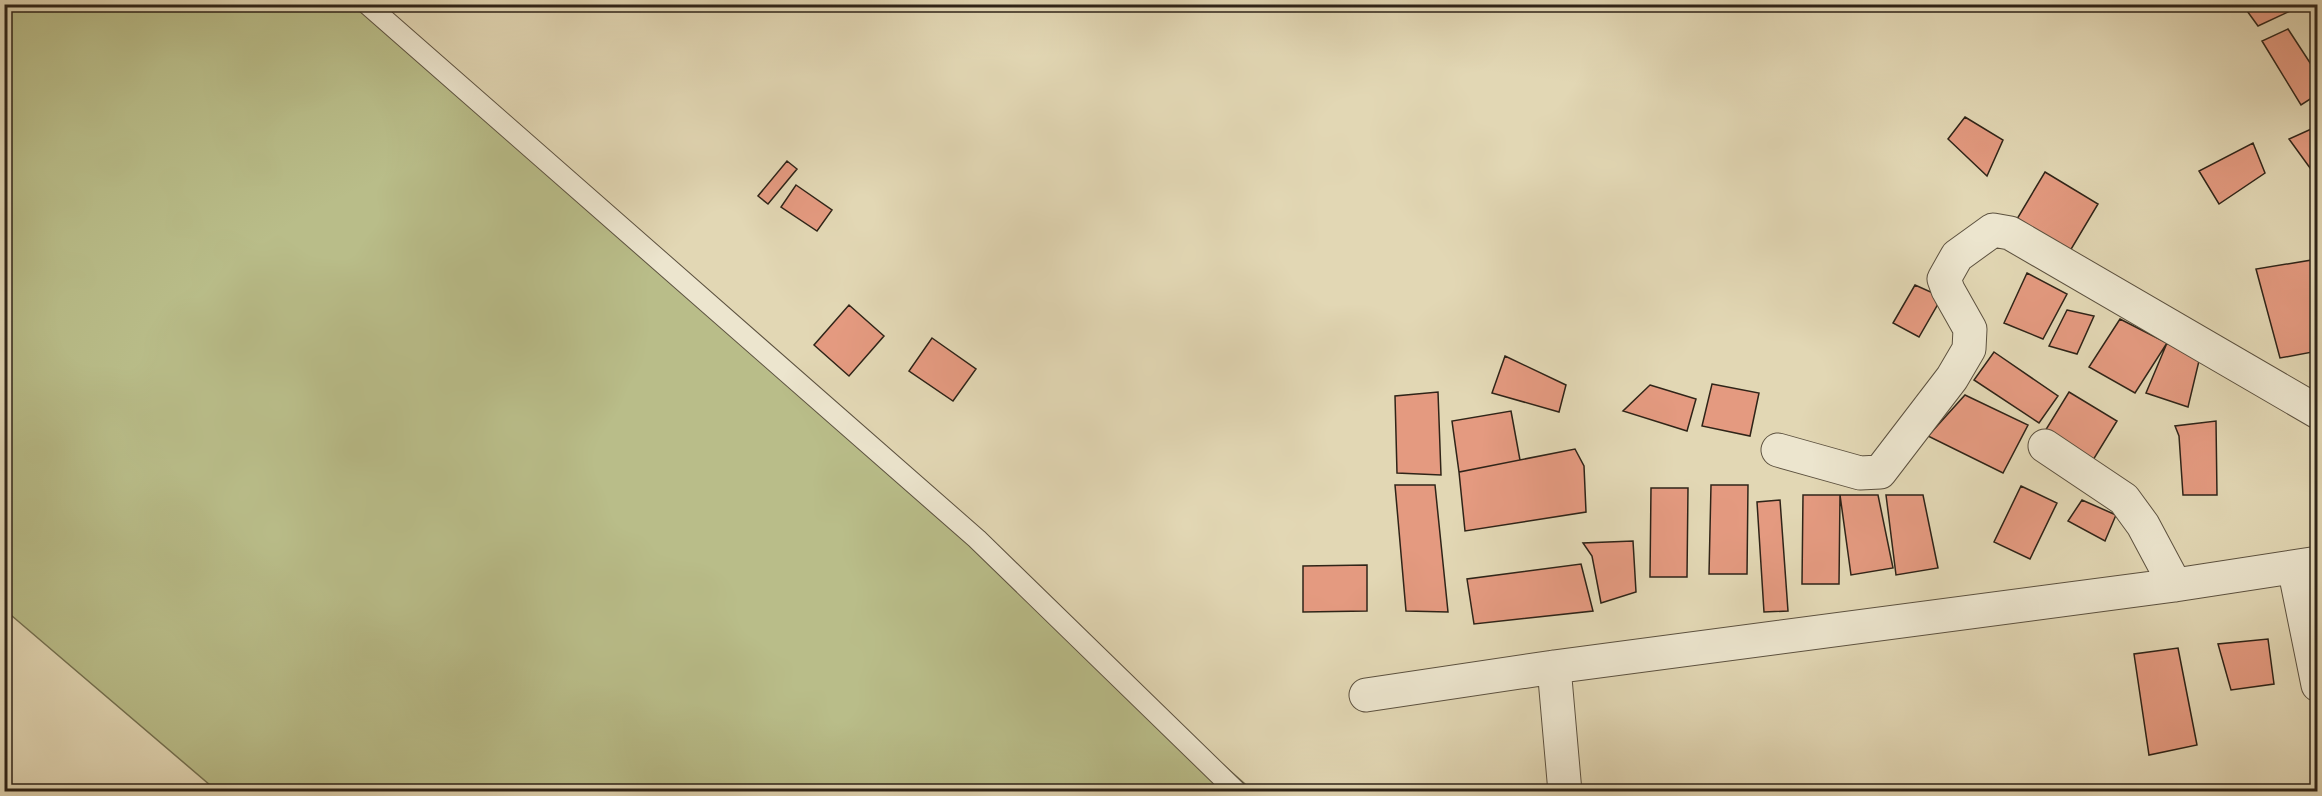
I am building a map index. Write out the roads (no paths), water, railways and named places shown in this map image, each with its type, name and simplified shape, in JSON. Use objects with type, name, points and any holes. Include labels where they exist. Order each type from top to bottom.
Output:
[{"type":"street","points":[[1778,450],[1860,473],[1880,472],[1952,378],[1969,349],[1971,329],[1954,302],[1944,279],[1957,256],[1993,230],[2010,233],[2318,412]]},
{"type":"street","points":[[2045,446],[2124,499],[2143,525],[2175,585]]},
{"type":"street","points":[[1366,695],[1554,667],[2175,585],[2306,565],[2318,685]]},
{"type":"street","points":[[1554,667],[1565,792]]},
{"type":"lane","points":[[367,4],[977,539],[1238,792]]}]
